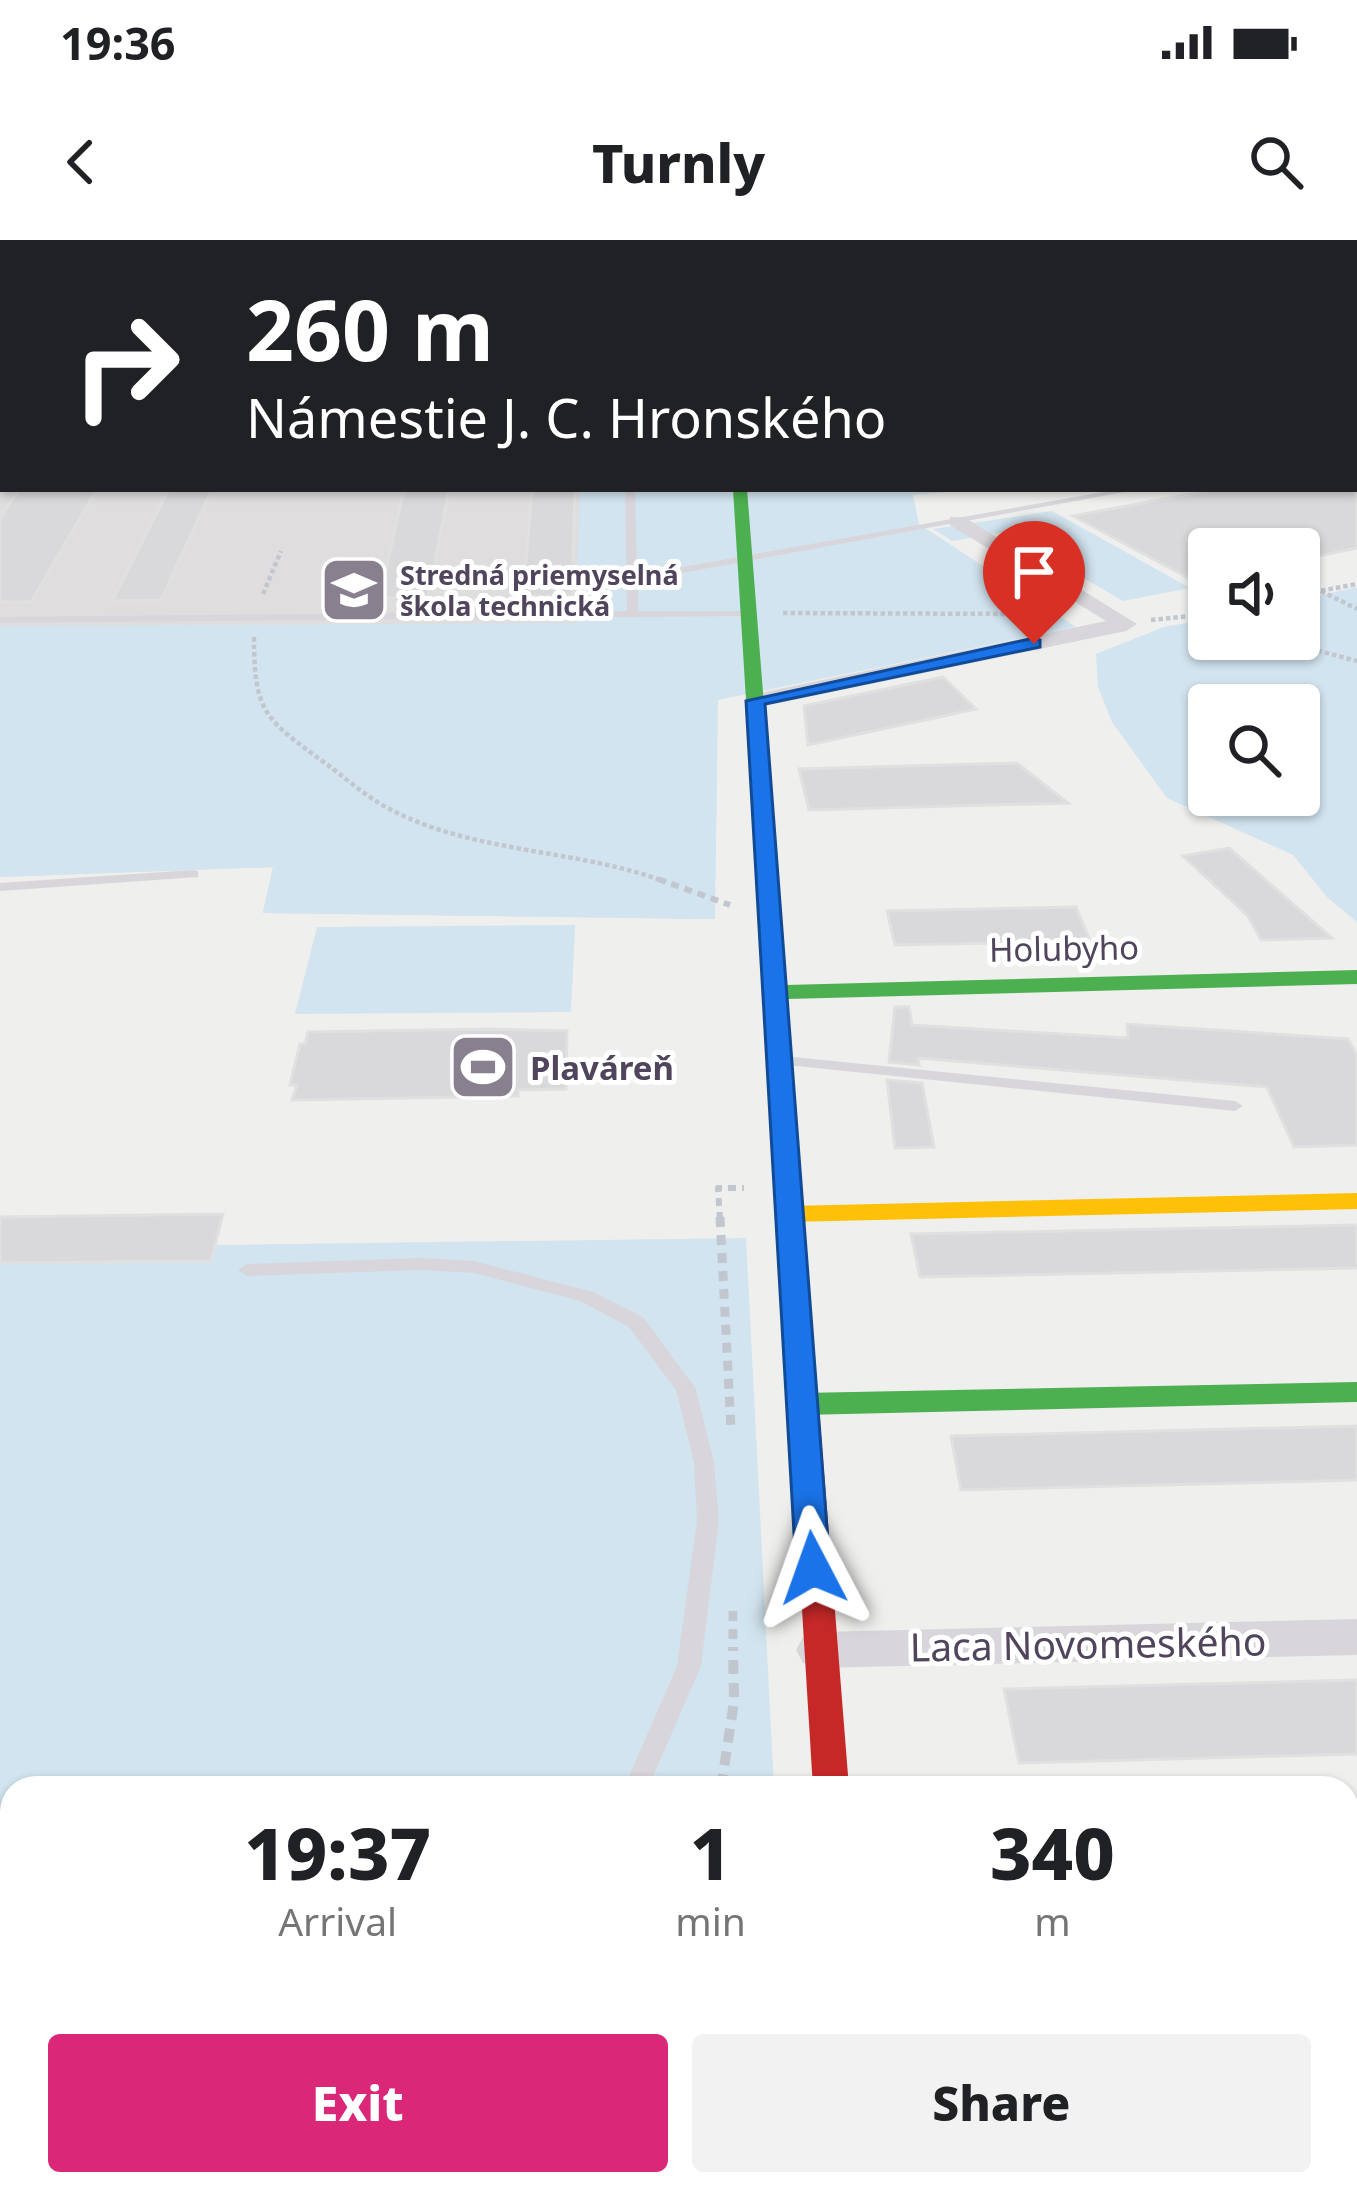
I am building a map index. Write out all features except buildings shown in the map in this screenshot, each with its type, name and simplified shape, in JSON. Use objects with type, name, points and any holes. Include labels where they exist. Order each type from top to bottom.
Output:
[{"type":"street","points":[[740,492],[830,1776]]},
{"type":"street","points":[[957,521],[1126,624]]},
{"type":"street","points":[[755,701],[1126,624]]},
{"type":"street","name":"Holubyho","points":[[773,992],[1357,977]]},
{"type":"street","points":[[789,1214],[1357,1201]]},
{"type":"street","points":[[802,1404],[1357,1392]]},
{"type":"street","name":"Laca Novomeského","points":[[819,1649],[1357,1637]]},
{"type":"lane","points":[[630,492],[633,614]]},
{"type":"lane","points":[[632,579],[1119,492]]},
{"type":"lane","points":[[0,620],[747,613]]},
{"type":"lane","points":[[0,887],[194,874]]},
{"type":"lane","points":[[778,1060],[1235,1106]]},
{"type":"lane","points":[[247,1270],[421,1264],[474,1268],[586,1296],[636,1322],[686,1389],[704,1463],[708,1520],[689,1666],[641,1776]]},
{"type":"path","points":[[1321,591],[1357,584]]},
{"type":"path","points":[[1321,591],[1357,609]]},
{"type":"path","points":[[747,613],[1028,614]]},
{"type":"path","points":[[1126,624],[1168,616],[1188,621]]},
{"type":"path","points":[[1182,620],[1188,619]]},
{"type":"path","points":[[1320,651],[1357,661]]},
{"type":"path","points":[[254,683],[260,706],[286,734],[385,807],[477,839],[624,866],[743,909]]},
{"type":"shaded area","name":"Stredná priemyselná škola technická","points":[[0,492],[711,492],[705,690],[715,919],[263,913],[273,867],[0,877]]},
{"type":"shaded area","name":"Stredná priemyselná škola technická","points":[[580,492],[946,492],[913,495],[919,524],[1076,627],[718,700],[715,919],[263,913],[273,867],[0,877],[0,626],[575,623]]},
{"type":"shaded area","points":[[1052,511],[1188,588],[1123,601],[1005,532],[952,541],[933,529]]},
{"type":"shaded area","points":[[1357,587],[1357,922],[1328,898],[1293,855],[1207,816],[1320,816],[1320,684],[1188,684],[1188,808],[1167,798],[1112,722],[1098,687],[1096,654],[1164,627],[1188,623],[1188,660],[1320,660],[1320,595]]},
{"type":"shaded area","points":[[575,925],[571,1012],[295,1014],[317,927]]},
{"type":"shaded area","points":[[746,1238],[773,1776],[0,1776],[0,1263],[211,1261],[215,1245]]},
{"type":"traffic: fast","points":[[740,492],[799,1333]]},
{"type":"traffic: fast","points":[[773,992],[1357,977]]},
{"type":"traffic: fast","points":[[802,1404],[1357,1392]]},
{"type":"traffic: slow","points":[[789,1214],[1357,1201]]},
{"type":"traffic: jam","points":[[799,1333],[830,1776]]},
{"type":"place","name":"Stredná priemyselná škola technická","points":[[354,590]]},
{"type":"place","name":"Plaváreň","points":[[483,1067]]},
{"type":"route","points":[[813,1568],[755,701],[1034,644]]}]
